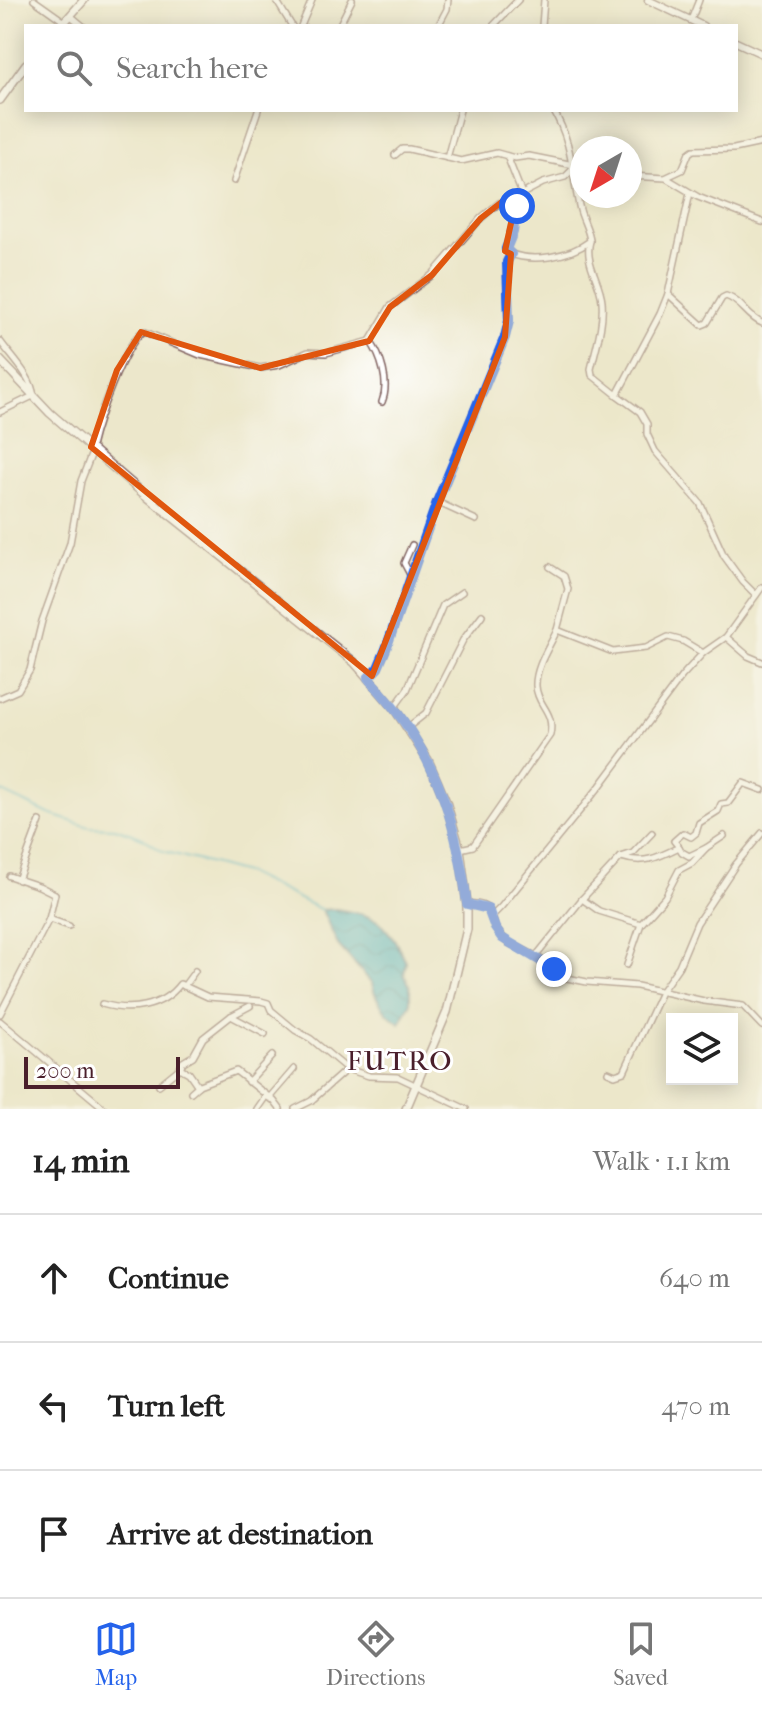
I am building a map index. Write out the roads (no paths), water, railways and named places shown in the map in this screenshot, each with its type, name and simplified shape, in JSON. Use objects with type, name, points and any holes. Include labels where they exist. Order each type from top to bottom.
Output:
[{"type":"main road","points":[[66,21],[84,0]]},
{"type":"main road","points":[[0,100],[24,67]]},
{"type":"main road","points":[[0,360],[33,397],[145,495],[348,657],[394,708],[428,760],[446,802],[460,849],[467,929],[453,995],[406,1109]]},
{"type":"street","points":[[34,0],[66,21]]},
{"type":"street","points":[[276,0],[291,24]]},
{"type":"street","points":[[302,24],[312,0]]},
{"type":"street","points":[[340,24],[352,0]]},
{"type":"street","points":[[439,24],[448,0]]},
{"type":"street","points":[[495,24],[518,0]]},
{"type":"street","points":[[542,24],[544,0]]},
{"type":"street","points":[[648,0],[699,24]]},
{"type":"street","points":[[691,20],[699,0]]},
{"type":"street","points":[[738,43],[762,54]]},
{"type":"street","points":[[234,181],[257,112]]},
{"type":"street","points":[[447,158],[459,112]]},
{"type":"street","points":[[554,112],[570,148]]},
{"type":"street","points":[[666,178],[682,170],[693,150],[741,149],[762,143]]},
{"type":"street","points":[[395,155],[400,150],[409,149],[465,161],[491,153],[518,158],[529,156],[570,165]]},
{"type":"street","points":[[507,156],[522,194]]},
{"type":"street","points":[[0,698],[18,690],[30,670],[42,621],[70,543],[81,481],[117,370],[141,332],[148,332],[200,355],[260,368],[279,365],[308,352],[326,353],[370,341],[395,302],[432,275],[487,212],[499,203],[570,172]]},
{"type":"street","points":[[642,177],[666,178],[690,193],[762,222]]},
{"type":"street","points":[[617,395],[668,294],[690,193]]},
{"type":"street","points":[[514,197],[517,209],[506,249],[511,254],[534,259],[572,250],[590,241]]},
{"type":"street","points":[[580,208],[590,241],[587,251],[602,298],[602,318],[592,375],[640,412],[655,451],[700,503],[724,556],[756,595]]},
{"type":"street","points":[[368,678],[380,663],[437,502],[505,337],[509,321],[507,262],[511,254]]},
{"type":"street","points":[[668,294],[702,325],[707,323],[726,296],[740,303],[755,320],[762,323]]},
{"type":"street","points":[[0,341],[33,388],[33,397],[0,412]]},
{"type":"street","points":[[370,341],[381,366],[385,391],[382,402]]},
{"type":"street","points":[[437,502],[476,520]]},
{"type":"street","points":[[411,576],[404,563],[412,545]]},
{"type":"street","points":[[460,849],[473,846],[549,738],[551,716],[536,686],[537,675],[557,630],[568,589],[564,576],[550,567]]},
{"type":"street","points":[[492,916],[600,786],[670,691],[703,653],[726,637],[762,587]]},
{"type":"street","points":[[394,708],[407,690],[443,605],[462,592]]},
{"type":"street","points":[[407,728],[426,713],[463,640],[482,615]]},
{"type":"street","points":[[557,630],[613,652],[646,648],[668,637],[683,641],[703,653]]},
{"type":"street","points":[[726,637],[748,656],[762,662]]},
{"type":"street","points":[[724,836],[689,856],[674,841],[683,833],[691,837],[696,833],[699,823],[718,811],[721,804],[728,803],[743,783],[762,790]]},
{"type":"street","points":[[18,880],[40,821]]},
{"type":"street","points":[[536,956],[621,857],[633,853],[652,833]]},
{"type":"street","points":[[608,1072],[615,1075],[624,1072],[661,992],[679,966],[697,923],[736,864],[762,833]]},
{"type":"street","points":[[621,857],[646,862],[679,847]]},
{"type":"street","points":[[627,965],[641,924],[665,897],[679,870],[692,863],[706,848]]},
{"type":"street","points":[[0,1014],[49,919],[55,894],[9,876]]},
{"type":"street","points":[[582,899],[599,911],[641,924]]},
{"type":"street","points":[[467,904],[485,907],[502,938],[536,956],[567,978],[637,986],[743,1006],[762,1026]]},
{"type":"street","points":[[49,919],[69,926]]},
{"type":"street","points":[[184,986],[195,971]]},
{"type":"street","points":[[102,1004],[143,1007],[162,1001],[180,984],[208,997],[268,1003],[286,1022],[347,1069],[369,1076],[398,1077],[466,1109]]},
{"type":"street","points":[[159,1085],[193,1056],[203,1038],[231,1016],[250,1006]]},
{"type":"street","points":[[231,1016],[265,1034]]},
{"type":"street","points":[[0,1021],[105,1109]]},
{"type":"street","points":[[248,1082],[272,1056]]},
{"type":"street","points":[[180,1068],[189,1073],[198,1086]]},
{"type":"street","points":[[257,1109],[294,1069]]},
{"type":"street","points":[[295,1109],[311,1101],[347,1069]]},
{"type":"street","points":[[191,1092],[198,1086],[236,1071],[280,1109]]},
{"type":"water","points":[[322,910],[362,914],[380,922],[394,939],[406,962],[404,974],[410,986],[410,1004],[400,1023],[378,1001],[372,983],[338,945]]},
{"type":"waterway","points":[[0,791],[49,814],[89,827],[115,828],[143,838],[163,851],[248,874],[322,910]]},
{"type":"district","name":"FUTRO","points":[[400,1060]]}]
